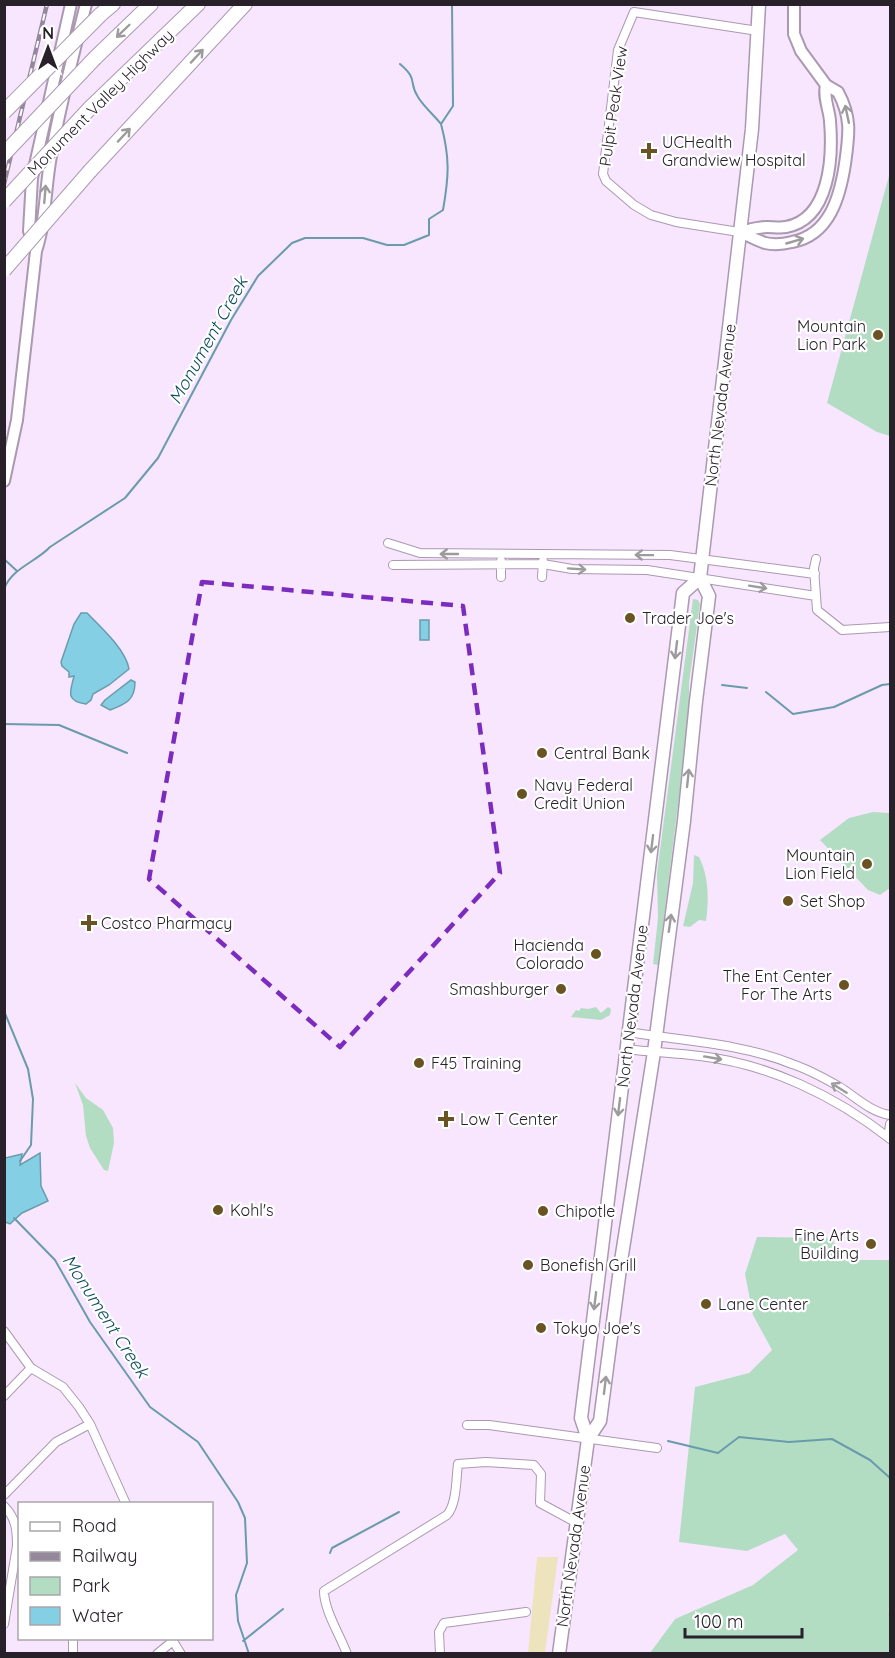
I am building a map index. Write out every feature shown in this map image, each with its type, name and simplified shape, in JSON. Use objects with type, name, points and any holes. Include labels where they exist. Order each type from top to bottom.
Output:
[{"type":"highway","name":"Monument Valley Highway","points":[[4,154],[96,58],[152,4]]},
{"type":"highway","name":"Monument Valley Highway","points":[[4,201],[90,108],[198,4]]},
{"type":"highway","points":[[4,270],[90,171],[245,4]]},
{"type":"highway","points":[[4,112],[107,8]]},
{"type":"main road","name":"North Nevada Avenue","points":[[588,1439],[600,1421],[621,1261],[654,1052],[684,821],[709,596],[700,578],[752,129],[759,4]]},
{"type":"main road","name":"North Nevada Avenue","points":[[559,1653],[588,1439],[581,1418],[683,593],[700,578]]},
{"type":"street","points":[[36,251],[29,231],[32,178],[71,4]]},
{"type":"street","points":[[4,481],[17,420],[36,251],[42,232],[47,179],[60,104],[86,4]]},
{"type":"street","points":[[739,232],[765,243],[782,244],[796,242],[810,236],[830,215],[837,201],[843,178],[849,119],[838,92],[826,85],[801,51],[794,34],[794,4]]},
{"type":"street","name":"Pulpit Peak View","points":[[739,232],[676,222],[651,215],[634,205],[606,181],[603,174],[618,51],[634,12],[758,32]]},
{"type":"street","points":[[739,232],[766,227],[785,228],[802,222],[811,215],[818,204],[830,164],[830,121],[824,95],[826,85]]},
{"type":"street","points":[[388,543],[420,554],[670,555],[814,574]]},
{"type":"street","points":[[501,554],[501,577]]},
{"type":"street","points":[[542,577],[543,554]]},
{"type":"street","points":[[816,559],[814,574],[817,610],[842,630],[891,627]]},
{"type":"street","points":[[393,565],[543,564],[572,569],[647,570],[816,596]]},
{"type":"street","points":[[628,1032],[743,1048],[766,1054],[795,1064],[838,1086],[877,1112],[891,1114]]},
{"type":"street","points":[[626,1049],[725,1060],[792,1080],[856,1114],[890,1139]]},
{"type":"street","points":[[890,1139],[888,1132],[891,1124]]},
{"type":"street","points":[[4,1331],[31,1368],[63,1387],[90,1424],[126,1502]]},
{"type":"street","points":[[4,1396],[31,1368]]},
{"type":"street","points":[[4,1495],[56,1442],[90,1424]]},
{"type":"street","points":[[467,1425],[489,1425],[657,1448]]},
{"type":"street","points":[[347,1653],[324,1604],[324,1591],[447,1515],[452,1504],[458,1464],[486,1462],[534,1465],[541,1474],[540,1503],[577,1522]]},
{"type":"street","points":[[4,1506],[10,1512],[16,1526],[18,1546],[4,1624]]},
{"type":"street","points":[[440,1653],[439,1632],[444,1623],[526,1612]]},
{"type":"street","points":[[157,1653],[173,1640],[181,1653]]},
{"type":"highlighted area","points":[[202,582],[463,606],[500,873],[340,1047],[149,879]]},
{"type":"green space","points":[[890,172],[890,436],[877,432],[827,403]]},
{"type":"green space","points":[[693,599],[698,600],[700,604],[689,683],[689,717],[658,965],[653,964],[658,918],[657,873]]},
{"type":"green space","name":"Mountain Lion Field","points":[[873,812],[890,813],[890,888],[880,895],[868,890],[820,840],[849,818]]},
{"type":"green space","points":[[694,855],[699,857],[705,872],[708,905],[706,921],[699,920],[690,927],[683,926],[693,883]]},
{"type":"green space","points":[[596,1007],[601,1013],[608,1007],[611,1009],[610,1015],[601,1020],[571,1017],[576,1010],[579,1011],[581,1008]]},
{"type":"green space","points":[[75,1083],[86,1098],[103,1110],[113,1128],[114,1143],[108,1171],[104,1170],[90,1148],[86,1136],[83,1105]]},
{"type":"green space","points":[[757,1237],[832,1238],[842,1260],[890,1260],[890,1609],[887,1610],[890,1610],[890,1653],[650,1653],[675,1619],[753,1585],[798,1550],[785,1534],[747,1551],[679,1542],[695,1387],[749,1373],[772,1350],[753,1315],[745,1274]]},
{"type":"sand","points":[[537,1557],[558,1557],[545,1653],[528,1653]]},
{"type":"water","points":[[81,613],[87,613],[112,639],[123,654],[129,669],[93,694],[91,700],[86,704],[79,703],[72,698],[74,676],[69,677],[69,672],[61,662],[74,624]]},
{"type":"water","points":[[420,620],[429,620],[429,640],[420,640]]},
{"type":"water","points":[[131,680],[135,682],[135,688],[128,701],[110,710],[101,705],[105,700]]},
{"type":"water","points":[[40,1153],[41,1186],[48,1201],[22,1213],[10,1224],[5,1222],[5,1158],[22,1154],[20,1165]]},
{"type":"waterway","name":"Monument Creek","points":[[4,589],[18,570],[125,498],[158,458],[231,320],[258,276],[292,243],[305,238],[363,238],[387,245],[404,245],[429,235],[429,219],[443,210],[448,167],[441,124],[453,106],[452,4]]},
{"type":"waterway","points":[[400,64],[409,74],[420,101],[441,124]]},
{"type":"waterway","points":[[4,559],[17,571]]},
{"type":"waterway","points":[[766,692],[793,714],[834,707],[882,685],[890,684]]},
{"type":"waterway","points":[[722,685],[747,688]]},
{"type":"waterway","points":[[4,724],[59,725],[127,753]]},
{"type":"waterway","name":"Monument Creek","points":[[4,1011],[28,1069],[33,1099],[31,1145],[20,1161]]},
{"type":"waterway","name":"Monument Creek","points":[[14,1218],[55,1260],[90,1322],[150,1407],[198,1442],[238,1502],[245,1518],[247,1563],[236,1595],[238,1621],[249,1654]]},
{"type":"waterway","points":[[668,1441],[718,1453],[739,1437],[789,1442],[832,1439],[870,1460],[890,1478]]},
{"type":"waterway","points":[[330,1553],[332,1548],[399,1512]]},
{"type":"waterway","points":[[243,1641],[283,1609]]},
{"type":"railway","points":[[4,184],[47,4]]},
{"type":"place","name":"UCHealth Grandview Hospital","points":[[649,151]]},
{"type":"place","name":"Mountain Lion Park","points":[[878,335]]},
{"type":"place","name":"Trader Joe's","points":[[630,618]]},
{"type":"place","name":"Central Bank","points":[[542,753]]},
{"type":"place","name":"Navy Federal Credit Union","points":[[522,794]]},
{"type":"place","name":"Mountain Lion Field","points":[[867,864]]},
{"type":"place","name":"Set Shop","points":[[788,901]]},
{"type":"place","name":"Costco Pharmacy","points":[[89,923]]},
{"type":"place","name":"Hacienda Colorado","points":[[596,954]]},
{"type":"place","name":"The Ent Center For The Arts","points":[[844,985]]},
{"type":"place","name":"Smashburger","points":[[561,989]]},
{"type":"place","name":"F45 Training","points":[[419,1063]]},
{"type":"place","name":"Low T Center","points":[[446,1119]]},
{"type":"place","name":"Kohl's","points":[[218,1210]]},
{"type":"place","name":"Chipotle","points":[[543,1211]]},
{"type":"place","name":"Fine Arts Building","points":[[871,1244]]},
{"type":"place","name":"Bonefish Grill","points":[[528,1265]]},
{"type":"place","name":"Lane Center","points":[[706,1304]]},
{"type":"place","name":"Tokyo Joe's","points":[[541,1328]]}]
